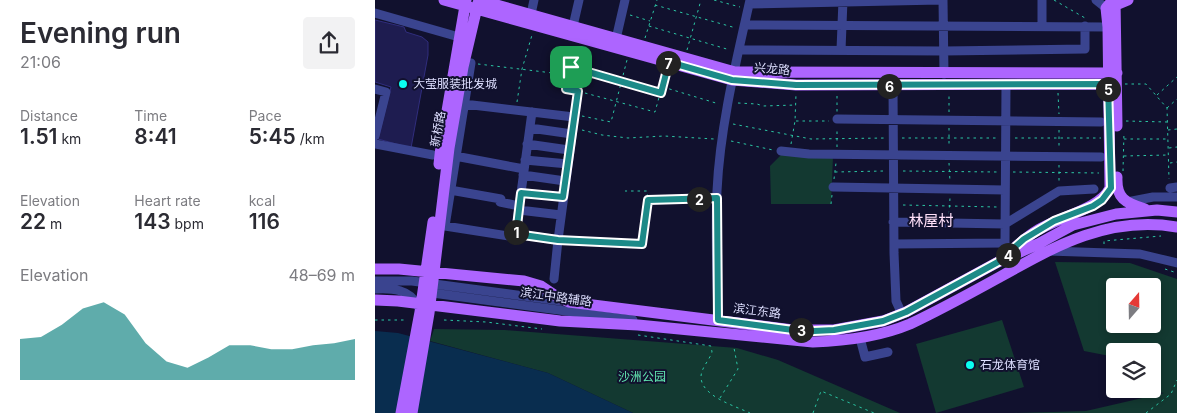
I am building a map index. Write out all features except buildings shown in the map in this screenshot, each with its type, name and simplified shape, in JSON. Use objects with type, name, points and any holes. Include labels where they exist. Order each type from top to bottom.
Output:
[{"type":"main road","name":"兴龙路","points":[[444,0],[478,3],[579,37],[669,62],[733,76],[796,85],[1058,84],[1111,77]]},
{"type":"main road","points":[[1112,3],[1128,0]]},
{"type":"main road","name":"新桥路","points":[[463,65],[459,36],[465,3]]},
{"type":"main road","name":"新桥路","points":[[427,288],[441,146],[478,3]]},
{"type":"main road","points":[[1112,3],[1108,27],[1117,188],[1119,194],[1127,202],[1151,210]]},
{"type":"main road","points":[[1028,261],[1020,260],[1016,249],[1039,229],[1093,206],[1107,194],[1111,185],[1112,3]]},
{"type":"main road","name":"兴龙路","points":[[533,20],[573,26],[685,57],[733,76],[944,74],[1111,77]]},
{"type":"main road","name":"滨江东路","points":[[375,269],[399,269],[524,282],[541,286],[569,302],[793,330],[834,330],[883,321],[902,314],[998,262],[1016,249],[1038,244],[1073,225],[1087,220],[1151,210],[1177,212]]},
{"type":"main road","name":"滨江东路","points":[[375,300],[407,302],[559,321],[687,329],[813,342],[860,338],[909,324],[1076,237],[1140,224],[1177,227]]},
{"type":"main road","points":[[401,413],[420,312],[427,288]]},
{"type":"main road","points":[[412,413],[427,288]]},
{"type":"street","points":[[533,20],[534,0]]},
{"type":"street","points":[[573,26],[579,0]]},
{"type":"street","points":[[616,39],[625,0]]},
{"type":"street","points":[[718,320],[717,198],[728,104],[749,5],[843,1],[942,0],[944,74]]},
{"type":"street","points":[[1042,0],[1042,26]]},
{"type":"street","points":[[1096,0],[1112,3]]},
{"type":"street","points":[[841,50],[843,1]]},
{"type":"street","points":[[375,13],[459,36]]},
{"type":"street","points":[[744,28],[842,26],[1108,27]]},
{"type":"street","points":[[739,51],[1085,49],[1085,26]]},
{"type":"street","points":[[463,65],[464,104],[445,226],[558,240]]},
{"type":"street","points":[[554,279],[565,180],[578,91],[566,89],[570,71]]},
{"type":"street","points":[[894,244],[1005,243],[1006,84]]},
{"type":"street","points":[[893,86],[893,222],[896,301],[902,314]]},
{"type":"street","points":[[375,89],[386,92],[375,136]]},
{"type":"street","points":[[464,104],[574,116]]},
{"type":"street","points":[[515,235],[532,112]]},
{"type":"street","points":[[837,120],[1101,122]]},
{"type":"street","points":[[530,128],[572,131]]},
{"type":"street","points":[[375,144],[433,155]]},
{"type":"street","points":[[527,144],[569,150]]},
{"type":"street","points":[[785,152],[1101,157]]},
{"type":"street","points":[[455,156],[524,168],[565,180]]},
{"type":"street","points":[[524,168],[568,164]]},
{"type":"street","points":[[833,187],[1005,190]]},
{"type":"street","points":[[450,190],[501,199],[500,202],[519,208],[561,215]]},
{"type":"street","points":[[893,222],[1005,224],[1059,191],[1094,190]]},
{"type":"street","points":[[521,193],[563,197]]},
{"type":"street","points":[[1127,202],[1153,197],[1177,197]]},
{"type":"street","points":[[1046,251],[1140,254],[1177,263]]},
{"type":"street","name":"滨江中路辅路","points":[[375,281],[392,280],[427,288],[687,329]]},
{"type":"street","name":"滨江中路辅路","points":[[427,288],[536,297],[569,302]]},
{"type":"street","points":[[375,289],[391,289],[408,294],[414,300],[420,312]]},
{"type":"street","points":[[860,338],[865,358],[888,352]]},
{"type":"path","points":[[643,46],[657,0]]},
{"type":"path","points":[[685,57],[701,0]]},
{"type":"path","points":[[714,0],[749,5]]},
{"type":"path","points":[[1054,0],[1085,17],[1085,26]]},
{"type":"path","points":[[655,5],[744,28]]},
{"type":"path","points":[[622,12],[650,21]]},
{"type":"path","points":[[516,110],[533,20]]},
{"type":"path","points":[[649,26],[739,51]]},
{"type":"path","points":[[570,71],[579,37]]},
{"type":"path","points":[[574,116],[611,122],[629,50]]},
{"type":"path","points":[[578,91],[655,112],[669,62]]},
{"type":"path","points":[[463,65],[570,71],[661,93]]},
{"type":"path","points":[[1155,96],[1177,77]]},
{"type":"path","points":[[1058,84],[1059,191]]},
{"type":"path","points":[[1124,84],[1145,84],[1167,108],[1169,163],[1173,188]]},
{"type":"path","points":[[572,131],[628,138],[664,136],[723,139],[785,152],[793,135],[796,85]]},
{"type":"path","points":[[831,204],[837,154],[837,85]]},
{"type":"path","points":[[662,87],[728,104],[796,105]]},
{"type":"path","points":[[1167,108],[1177,99]]},
{"type":"path","points":[[795,121],[837,120]]},
{"type":"path","points":[[1124,121],[1167,122]]},
{"type":"path","points":[[725,123],[811,139],[1101,138]]},
{"type":"path","points":[[1168,130],[1177,129]]},
{"type":"path","points":[[1123,139],[1168,139]]},
{"type":"path","points":[[1168,148],[1177,148]]},
{"type":"path","points":[[1123,156],[1169,155]]},
{"type":"path","points":[[1169,163],[1177,162]]},
{"type":"path","points":[[835,172],[1102,173]]},
{"type":"path","points":[[558,240],[642,244],[648,200],[647,191],[625,191]]},
{"type":"path","points":[[648,200],[717,198]]},
{"type":"path","points":[[893,204],[1005,207]]},
{"type":"path","points":[[1104,241],[1167,235]]},
{"type":"path","points":[[375,320],[405,320]]},
{"type":"path","points":[[711,346],[711,356],[703,368],[701,377],[706,389],[711,395],[750,413]]},
{"type":"path","points":[[719,399],[738,370],[734,348]]},
{"type":"path","points":[[1146,413],[1171,394],[1177,380]]},
{"type":"path","points":[[813,413],[821,391],[874,413]]},
{"type":"green space","points":[[781,155],[833,157],[831,204],[771,204],[770,166]]},
{"type":"green space","points":[[1055,262],[1130,263],[1177,279],[1177,413],[1013,413],[1086,411],[1142,398],[1161,398],[1161,394],[1164,393],[1161,393],[1161,343],[1106,343],[1106,355],[1084,351]]},
{"type":"green space","name":"石龙体育馆","points":[[1002,320],[1024,387],[936,413],[916,344]]},
{"type":"green space","name":"沙洲公园","points":[[434,329],[505,330],[737,348],[778,360],[900,413],[633,413],[548,373],[430,341]]},
{"type":"water","points":[[375,331],[398,333],[548,373],[633,413],[375,413]]},
{"type":"place","name":"大莹服装批发城","points":[[403,84]]},
{"type":"place","name":"石龙体育馆","points":[[970,365]]},
{"type":"district","name":"林屋村","points":[[931,221]]},
{"type":"route","points":[[669,62],[732,80],[796,85],[1108,84],[1111,188],[1102,200],[1093,206],[1039,229],[1017,244],[998,262],[906,312],[883,321],[834,330],[814,331],[718,320],[717,198],[648,200],[642,244],[558,240],[516,234],[521,193],[563,197],[578,91],[566,89],[571,67],[661,93],[669,62]]}]
